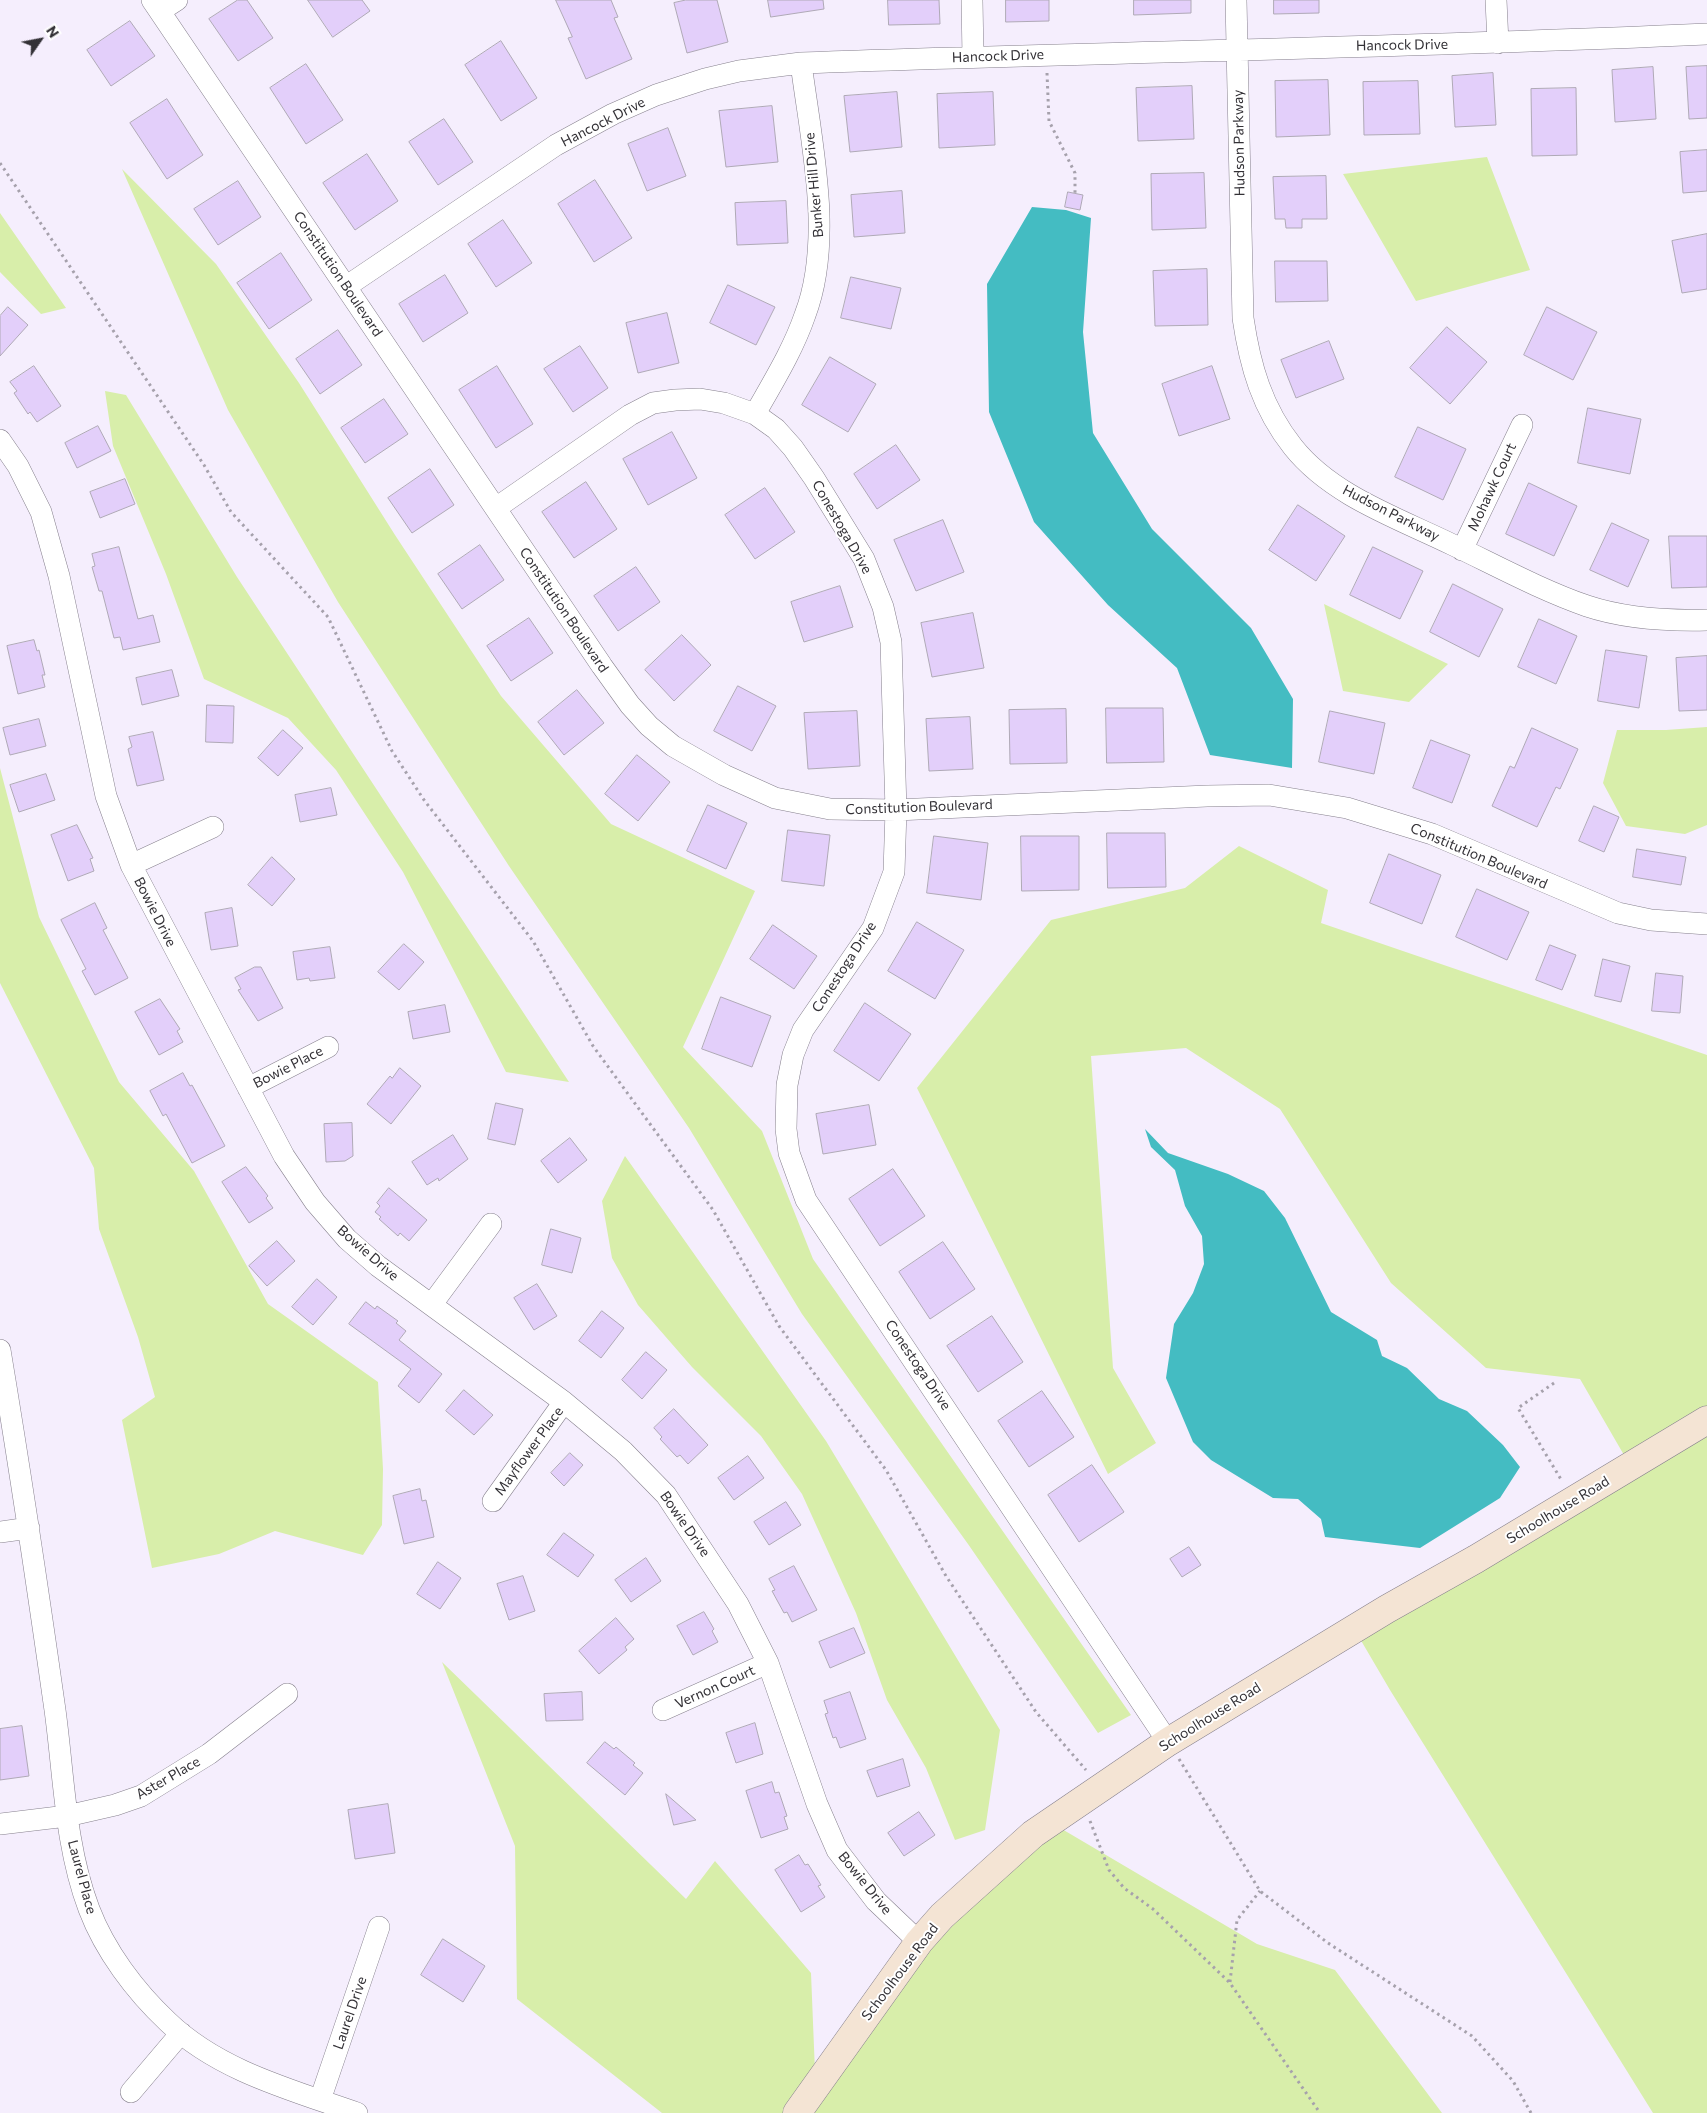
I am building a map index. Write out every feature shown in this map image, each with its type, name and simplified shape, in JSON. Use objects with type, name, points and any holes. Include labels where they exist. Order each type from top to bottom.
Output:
[{"type":"street","points":[[972,0],[973,57]]},
{"type":"street","name":"Hudson Parkway","points":[[1236,0],[1243,318],[1248,355],[1260,394],[1273,418],[1294,448],[1319,472],[1352,496],[1462,550],[1588,606],[1640,618],[1675,621],[1707,620]]},
{"type":"street","points":[[1496,0],[1498,43]]},
{"type":"street","name":"Constitution Boulevard","points":[[163,4],[346,286],[630,705],[649,726],[673,746],[724,775],[774,798],[830,809],[896,810],[1269,795],[1347,808],[1432,834],[1618,914],[1651,920],[1707,924]]},
{"type":"street","name":"Hancock Drive","points":[[346,286],[556,145],[613,114],[656,95],[705,79],[739,71],[802,63],[1498,43],[1707,34]]},
{"type":"street","name":"Bunker Hill Drive","points":[[755,414],[784,362],[806,315],[816,271],[819,243],[817,198],[802,63]]},
{"type":"street","name":"Conestoga Drive","points":[[496,508],[630,415],[653,404],[675,400],[700,400],[724,403],[755,414],[776,428],[794,448],[864,559],[883,607],[890,642],[896,810],[894,872],[873,928],[803,1030],[794,1055],[787,1085],[786,1109],[789,1153],[796,1177],[806,1200],[1168,1742]]},
{"type":"street","name":"Mohawk Court","points":[[1462,550],[1522,425]]},
{"type":"street","name":"Bowie Drive","points":[[0,440],[18,466],[41,512],[60,576],[106,796],[131,865],[284,1156],[315,1202],[347,1239],[378,1266],[564,1402],[623,1451],[666,1495],[738,1604],[768,1663],[817,1804],[837,1850],[876,1901],[919,1942]]},
{"type":"street","points":[[131,865],[213,827]]},
{"type":"street","name":"Bowie Place","points":[[248,1088],[328,1047]]},
{"type":"street","points":[[432,1304],[491,1224]]},
{"type":"street","name":"Laurel Place","points":[[0,1350],[29,1528],[67,1816],[77,1868],[89,1909],[105,1943],[124,1972],[167,2022],[181,2033],[222,2061],[357,2113]]},
{"type":"street","name":"Mayflower Place","points":[[493,1501],[564,1402]]},
{"type":"street","name":"Schoolhouse Road","points":[[797,2113],[919,1942],[942,1916],[1033,1834],[1168,1742],[1387,1609],[1476,1559],[1707,1420]]},
{"type":"street","points":[[0,1532],[29,1528]]},
{"type":"street","name":"Vernon Court","points":[[663,1710],[768,1663]]},
{"type":"street","name":"Aster Place","points":[[0,1824],[67,1816],[115,1805],[141,1796],[209,1754],[287,1694]]},
{"type":"street","name":"Laurel Drive","points":[[320,2100],[379,1927]]},
{"type":"street","points":[[131,2092],[181,2033]]},
{"type":"path","points":[[1047,67],[1049,121],[1075,173],[1075,193]]},
{"type":"path","points":[[0,163],[204,465],[231,512],[328,617],[392,751],[424,800],[533,940],[594,1046],[713,1210],[779,1326],[886,1470],[946,1576],[1036,1712],[1086,1769],[1090,1821],[1109,1870],[1124,1888],[1153,1909],[1230,1983],[1320,2113]]},
{"type":"path","points":[[1554,1383],[1518,1408],[1574,1500]]},
{"type":"path","points":[[1168,1742],[1260,1891],[1328,1943],[1472,2036],[1514,2081],[1530,2113]]},
{"type":"path","points":[[1230,1983],[1237,1920],[1260,1891]]},
{"type":"green space","points":[[1487,157],[1530,270],[1416,301],[1343,174]]},
{"type":"green space","points":[[122,169],[216,264],[299,383],[395,535],[501,696],[611,824],[755,891],[683,1047],[762,1131],[813,1259],[1131,1715],[1098,1733],[968,1544],[802,1314],[689,1128],[509,866],[338,602],[228,410]]},
{"type":"green space","points":[[0,213],[66,308],[41,314],[0,272]]},
{"type":"green space","points":[[105,391],[126,395],[237,577],[569,1082],[506,1072],[403,872],[336,770],[288,718],[204,679],[166,574],[113,446]]},
{"type":"green space","points":[[1324,604],[1448,664],[1409,702],[1343,691]]},
{"type":"green space","points":[[1707,727],[1707,825],[1685,834],[1626,826],[1603,783],[1617,730],[1666,730]]},
{"type":"green space","points":[[0,768],[39,917],[119,1082],[194,1171],[268,1304],[378,1382],[383,1469],[382,1525],[363,1555],[275,1531],[219,1554],[152,1568],[122,1420],[155,1397],[138,1337],[99,1229],[94,1168],[0,983]]},
{"type":"green space","points":[[1239,846],[1328,890],[1321,923],[1707,1055],[1707,2113],[1653,2113],[1390,1690],[1356,1632],[1628,1462],[1580,1379],[1486,1368],[1391,1283],[1280,1109],[1186,1048],[1091,1056],[1113,1368],[1156,1443],[1108,1474],[917,1088],[1051,920],[1185,888]]},
{"type":"green space","points":[[625,1156],[826,1441],[1000,1730],[985,1830],[955,1840],[926,1768],[887,1700],[856,1613],[802,1494],[761,1436],[692,1367],[638,1305],[612,1258],[602,1201]]},
{"type":"green space","points":[[442,1662],[686,1899],[715,1861],[811,1973],[815,2072],[1050,1822],[1257,1944],[1335,1970],[1442,2113],[662,2113],[517,1999],[515,1846]]},
{"type":"water","points":[[1032,207],[1066,210],[1091,218],[1083,332],[1093,433],[1152,529],[1251,628],[1293,699],[1292,768],[1210,755],[1177,668],[1108,605],[1034,522],[989,412],[987,284]]},
{"type":"water","points":[[1145,1129],[1168,1153],[1228,1174],[1264,1191],[1285,1218],[1331,1312],[1377,1340],[1382,1356],[1407,1368],[1439,1399],[1467,1411],[1503,1445],[1520,1467],[1500,1498],[1420,1548],[1325,1537],[1321,1519],[1298,1499],[1273,1498],[1211,1460],[1193,1442],[1166,1378],[1174,1324],[1193,1293],[1204,1264],[1202,1236],[1185,1206],[1175,1170],[1151,1147]]},
{"type":"building","points":[[238,0],[247,0],[273,38],[238,61],[209,19]]},
{"type":"building","points":[[308,0],[362,0],[370,11],[333,37]]},
{"type":"building","points":[[556,0],[611,0],[618,17],[614,18],[632,59],[586,79],[568,38],[572,37]]},
{"type":"building","points":[[686,0],[717,0],[728,42],[687,53],[674,3]]},
{"type":"building","points":[[768,0],[823,0],[824,9],[771,17]]},
{"type":"building","points":[[888,0],[939,0],[940,24],[889,25]]},
{"type":"building","points":[[1006,0],[1049,0],[1049,21],[1006,22]]},
{"type":"building","points":[[1134,0],[1191,0],[1191,13],[1134,15]]},
{"type":"building","points":[[1274,0],[1319,0],[1319,13],[1274,14]]},
{"type":"building","points":[[130,21],[155,56],[111,86],[87,50]]},
{"type":"building","points":[[501,41],[537,98],[501,121],[465,65]]},
{"type":"building","points":[[306,64],[343,120],[306,144],[270,88]]},
{"type":"building","points":[[1707,66],[1707,118],[1689,119],[1686,67]]},
{"type":"building","points":[[1653,67],[1656,119],[1615,122],[1612,70]]},
{"type":"building","points":[[1493,73],[1496,125],[1455,127],[1452,76]]},
{"type":"building","points":[[1328,80],[1330,135],[1276,137],[1275,81]]},
{"type":"building","points":[[1418,81],[1420,134],[1364,135],[1363,82]]},
{"type":"building","points":[[1192,86],[1194,139],[1138,141],[1136,88]]},
{"type":"building","points":[[1576,88],[1577,155],[1532,156],[1531,89]]},
{"type":"building","points":[[897,92],[902,147],[850,152],[844,96]]},
{"type":"building","points":[[993,92],[995,145],[939,148],[937,94]]},
{"type":"building","points":[[167,99],[203,155],[167,179],[130,123]]},
{"type":"building","points":[[772,106],[778,162],[726,167],[719,111]]},
{"type":"building","points":[[444,119],[473,162],[438,185],[409,142]]},
{"type":"building","points":[[668,128],[686,176],[647,191],[628,144]]},
{"type":"building","points":[[1707,150],[1707,191],[1683,193],[1680,152]]},
{"type":"building","points":[[367,154],[398,201],[355,230],[323,183]]},
{"type":"building","points":[[1204,173],[1206,228],[1152,230],[1151,174]]},
{"type":"building","points":[[1326,176],[1327,219],[1302,219],[1302,228],[1286,228],[1285,219],[1275,219],[1273,177]]},
{"type":"building","points":[[595,180],[632,238],[594,262],[558,204]]},
{"type":"building","points":[[238,181],[261,217],[218,245],[194,209]]},
{"type":"building","points":[[902,191],[905,233],[854,237],[851,195]]},
{"type":"building","points":[[1068,192],[1083,195],[1080,210],[1065,207]]},
{"type":"building","points":[[786,201],[788,243],[737,245],[735,203]]},
{"type":"building","points":[[503,220],[532,263],[496,287],[468,244]]},
{"type":"building","points":[[1707,234],[1707,289],[1682,293],[1672,241]]},
{"type":"building","points":[[281,253],[312,300],[269,329],[237,283]]},
{"type":"building","points":[[1275,261],[1327,261],[1328,301],[1276,302]]},
{"type":"building","points":[[1207,269],[1208,325],[1155,326],[1153,271]]},
{"type":"building","points":[[445,275],[468,313],[423,342],[399,304]]},
{"type":"building","points":[[851,277],[901,288],[891,329],[841,318]]},
{"type":"building","points":[[728,285],[775,307],[756,345],[710,323]]},
{"type":"building","points":[[8,307],[28,325],[0,356],[0,316]]},
{"type":"building","points":[[1547,307],[1597,332],[1573,380],[1524,355]]},
{"type":"building","points":[[667,313],[679,363],[638,373],[626,323]]},
{"type":"building","points":[[1447,327],[1487,362],[1450,404],[1410,368]]},
{"type":"building","points":[[338,330],[362,365],[320,394],[296,359]]},
{"type":"building","points":[[1329,341],[1344,379],[1296,398],[1281,360]]},
{"type":"building","points":[[580,346],[608,388],[573,412],[544,369]]},
{"type":"building","points":[[830,357],[876,384],[848,432],[802,405]]},
{"type":"building","points":[[34,366],[61,406],[37,422],[30,412],[28,414],[14,393],[17,391],[10,382]]},
{"type":"building","points":[[497,366],[533,424],[496,448],[459,390]]},
{"type":"building","points":[[1212,366],[1230,419],[1179,436],[1162,384]]},
{"type":"building","points":[[384,399],[408,434],[365,463],[341,428]]},
{"type":"building","points":[[1588,408],[1641,419],[1630,474],[1578,463]]},
{"type":"building","points":[[98,426],[111,451],[77,468],[65,443]]},
{"type":"building","points":[[1418,427],[1466,449],[1443,500],[1395,477]]},
{"type":"building","points":[[672,432],[697,478],[648,505],[623,459]]},
{"type":"building","points":[[896,445],[920,480],[877,509],[854,474]]},
{"type":"building","points":[[430,469],[454,505],[412,533],[388,498]]},
{"type":"building","points":[[125,479],[135,504],[100,518],[90,492]]},
{"type":"building","points":[[586,482],[617,529],[574,558],[542,512]]},
{"type":"building","points":[[1529,483],[1577,506],[1554,556],[1506,534]]},
{"type":"building","points":[[765,488],[795,532],[755,559],[725,515]]},
{"type":"building","points":[[1298,505],[1345,536],[1316,581],[1269,550]]},
{"type":"building","points":[[943,520],[964,572],[916,591],[894,540]]},
{"type":"building","points":[[1612,523],[1649,540],[1628,587],[1590,570]]},
{"type":"building","points":[[1669,536],[1707,536],[1707,587],[1672,588]]},
{"type":"building","points":[[480,545],[504,580],[462,609],[438,574]]},
{"type":"building","points":[[119,547],[138,619],[153,615],[160,642],[123,650],[120,637],[114,638],[102,591],[99,591],[92,567],[95,566],[92,554]]},
{"type":"building","points":[[1373,547],[1423,571],[1400,619],[1350,595]]},
{"type":"building","points":[[636,567],[660,602],[618,631],[594,596]]},
{"type":"building","points":[[1453,584],[1503,609],[1479,657],[1430,632]]},
{"type":"building","points":[[840,586],[853,627],[804,642],[791,602]]},
{"type":"building","points":[[973,613],[984,668],[932,677],[921,623]]},
{"type":"building","points":[[529,618],[553,653],[511,681],[487,646]]},
{"type":"building","points":[[1539,619],[1577,636],[1556,684],[1518,667]]},
{"type":"building","points":[[682,635],[711,665],[674,701],[645,670]]},
{"type":"building","points":[[34,640],[37,651],[39,650],[45,675],[42,675],[45,687],[18,694],[7,646]]},
{"type":"building","points":[[1606,650],[1647,656],[1639,708],[1598,701]]},
{"type":"building","points":[[1707,656],[1707,710],[1679,711],[1676,658]]},
{"type":"building","points":[[172,670],[179,696],[142,705],[136,678]]},
{"type":"building","points":[[738,686],[776,706],[752,751],[714,731]]},
{"type":"building","points":[[577,690],[604,723],[564,755],[538,722]]},
{"type":"building","points":[[207,705],[234,706],[233,743],[206,742]]},
{"type":"building","points":[[1106,708],[1163,708],[1164,762],[1107,763]]},
{"type":"building","points":[[1066,709],[1067,763],[1010,764],[1009,710]]},
{"type":"building","points":[[857,711],[860,766],[808,769],[804,713]]},
{"type":"building","points":[[1330,711],[1385,723],[1374,774],[1319,762]]},
{"type":"building","points":[[970,717],[973,769],[929,771],[926,719]]},
{"type":"building","points":[[39,719],[46,746],[10,755],[3,728]]},
{"type":"building","points":[[1532,728],[1578,749],[1560,789],[1556,787],[1537,827],[1492,806],[1510,766],[1514,768]]},
{"type":"building","points":[[283,730],[303,748],[278,776],[258,758]]},
{"type":"building","points":[[153,732],[164,780],[137,786],[128,749],[132,747],[129,737]]},
{"type":"building","points":[[1431,740],[1470,755],[1452,803],[1413,788]]},
{"type":"building","points":[[637,755],[670,782],[638,821],[605,794]]},
{"type":"building","points":[[46,774],[55,800],[19,812],[10,785]]},
{"type":"building","points":[[331,788],[337,815],[300,822],[295,795]]},
{"type":"building","points":[[708,805],[747,823],[726,869],[687,851]]},
{"type":"building","points":[[1594,806],[1619,817],[1604,852],[1579,841]]},
{"type":"building","points":[[77,825],[93,858],[90,859],[94,871],[68,881],[51,835]]},
{"type":"building","points":[[788,830],[830,835],[824,886],[782,881]]},
{"type":"building","points":[[1107,833],[1165,833],[1166,887],[1108,888]]},
{"type":"building","points":[[934,836],[988,843],[981,900],[927,893]]},
{"type":"building","points":[[1021,836],[1079,836],[1079,890],[1022,891]]},
{"type":"building","points":[[1637,849],[1686,857],[1681,885],[1633,877]]},
{"type":"building","points":[[1389,854],[1441,875],[1422,924],[1370,903]]},
{"type":"building","points":[[272,857],[295,879],[272,906],[248,885]]},
{"type":"building","points":[[1477,889],[1529,912],[1507,960],[1456,937]]},
{"type":"building","points":[[95,903],[107,928],[103,930],[128,978],[95,995],[82,971],[86,969],[61,920]]},
{"type":"building","points":[[232,908],[238,946],[211,950],[205,913]]},
{"type":"building","points":[[917,922],[964,950],[935,999],[888,971]]},
{"type":"building","points":[[773,925],[817,956],[794,989],[750,959]]},
{"type":"building","points":[[404,944],[424,962],[399,990],[378,972]]},
{"type":"building","points":[[1550,945],[1576,955],[1562,990],[1536,980]]},
{"type":"building","points":[[330,947],[335,978],[310,981],[309,978],[297,980],[293,952]]},
{"type":"building","points":[[1603,959],[1630,966],[1621,1002],[1595,996]]},
{"type":"building","points":[[255,967],[261,967],[283,1008],[258,1021],[238,990],[241,989],[235,978]]},
{"type":"building","points":[[1656,973],[1683,976],[1680,1013],[1652,1011]]},
{"type":"building","points":[[721,997],[771,1016],[752,1067],[702,1049]]},
{"type":"building","points":[[160,999],[180,1029],[177,1031],[183,1042],[159,1055],[135,1012]]},
{"type":"building","points":[[865,1003],[911,1034],[879,1081],[834,1051]]},
{"type":"building","points":[[445,1005],[450,1032],[413,1039],[408,1012]]},
{"type":"building","points":[[400,1068],[421,1086],[391,1124],[367,1104],[390,1076],[392,1078]]},
{"type":"building","points":[[183,1073],[190,1086],[192,1085],[225,1146],[192,1163],[166,1114],[163,1116],[150,1091]]},
{"type":"building","points":[[496,1103],[523,1109],[515,1145],[488,1139]]},
{"type":"building","points":[[869,1105],[876,1145],[823,1154],[816,1114]]},
{"type":"building","points":[[352,1123],[353,1156],[345,1161],[326,1162],[324,1124]]},
{"type":"building","points":[[453,1135],[468,1159],[439,1181],[438,1178],[427,1185],[412,1162]]},
{"type":"building","points":[[570,1138],[587,1160],[558,1183],[541,1161]]},
{"type":"building","points":[[246,1167],[268,1196],[266,1198],[273,1208],[249,1223],[222,1182]]},
{"type":"building","points":[[893,1169],[925,1216],[880,1246],[849,1199]]},
{"type":"building","points":[[389,1188],[427,1220],[409,1241],[400,1233],[398,1236],[379,1219],[381,1217],[375,1212],[380,1206],[377,1203]]},
{"type":"building","points":[[551,1229],[581,1238],[572,1273],[542,1265]]},
{"type":"building","points":[[277,1241],[295,1261],[267,1286],[249,1266]]},
{"type":"building","points":[[943,1242],[975,1289],[930,1319],[899,1272]]},
{"type":"building","points":[[317,1279],[337,1297],[313,1325],[292,1307]]},
{"type":"building","points":[[537,1284],[557,1316],[534,1330],[514,1298]]},
{"type":"building","points":[[366,1302],[375,1309],[377,1306],[398,1321],[396,1323],[406,1331],[399,1340],[442,1374],[419,1403],[398,1386],[411,1369],[349,1324]]},
{"type":"building","points":[[602,1311],[624,1328],[601,1358],[579,1341]]},
{"type":"building","points":[[992,1316],[1023,1362],[978,1392],[947,1346]]},
{"type":"building","points":[[646,1352],[667,1370],[642,1399],[622,1380]]},
{"type":"building","points":[[464,1390],[493,1415],[474,1435],[446,1411]]},
{"type":"building","points":[[1042,1391],[1074,1437],[1029,1467],[998,1421]]},
{"type":"building","points":[[674,1409],[708,1445],[688,1464],[680,1455],[677,1457],[660,1439],[662,1437],[654,1428]]},
{"type":"building","points":[[570,1453],[583,1465],[564,1486],[551,1473]]},
{"type":"building","points":[[748,1456],[764,1478],[734,1500],[718,1478]]},
{"type":"building","points":[[1092,1465],[1124,1512],[1079,1542],[1048,1495]]},
{"type":"building","points":[[420,1489],[422,1501],[426,1500],[434,1537],[404,1544],[393,1496]]},
{"type":"building","points":[[786,1502],[801,1525],[769,1545],[754,1522]]},
{"type":"building","points":[[564,1533],[594,1555],[578,1577],[547,1555]]},
{"type":"building","points":[[1189,1547],[1201,1565],[1182,1577],[1170,1559]]},
{"type":"building","points":[[646,1558],[661,1581],[631,1602],[615,1580]]},
{"type":"building","points":[[438,1562],[461,1578],[440,1609],[417,1594]]},
{"type":"building","points":[[794,1566],[817,1610],[792,1622],[787,1612],[784,1613],[772,1591],[775,1590],[769,1579]]},
{"type":"building","points":[[523,1576],[535,1611],[509,1620],[497,1584]]},
{"type":"building","points":[[704,1612],[714,1629],[712,1631],[718,1642],[693,1655],[677,1626]]},
{"type":"building","points":[[616,1618],[634,1639],[625,1647],[627,1650],[599,1674],[579,1651]]},
{"type":"building","points":[[854,1628],[865,1653],[830,1668],[819,1642]]},
{"type":"building","points":[[582,1692],[583,1720],[546,1721],[544,1694]]},
{"type":"building","points":[[850,1692],[866,1739],[840,1748],[836,1737],[833,1738],[825,1714],[828,1713],[824,1701]]},
{"type":"building","points":[[755,1723],[763,1754],[736,1763],[726,1733]]},
{"type":"building","points":[[22,1726],[29,1776],[0,1780],[0,1729]]},
{"type":"building","points":[[605,1742],[614,1749],[616,1747],[635,1763],[633,1765],[643,1773],[625,1795],[587,1763]]},
{"type":"building","points":[[903,1759],[910,1786],[877,1797],[867,1771]]},
{"type":"building","points":[[772,1782],[775,1793],[779,1792],[787,1816],[784,1817],[788,1829],[761,1838],[746,1791]]},
{"type":"building","points":[[666,1794],[696,1820],[674,1825]]},
{"type":"building","points":[[388,1804],[395,1853],[355,1859],[348,1810]]},
{"type":"building","points":[[919,1812],[935,1835],[904,1856],[888,1833]]},
{"type":"building","points":[[799,1855],[805,1865],[808,1864],[821,1885],[818,1886],[825,1897],[801,1912],[775,1870]]},
{"type":"building","points":[[443,1939],[485,1966],[463,2002],[421,1975]]}]
